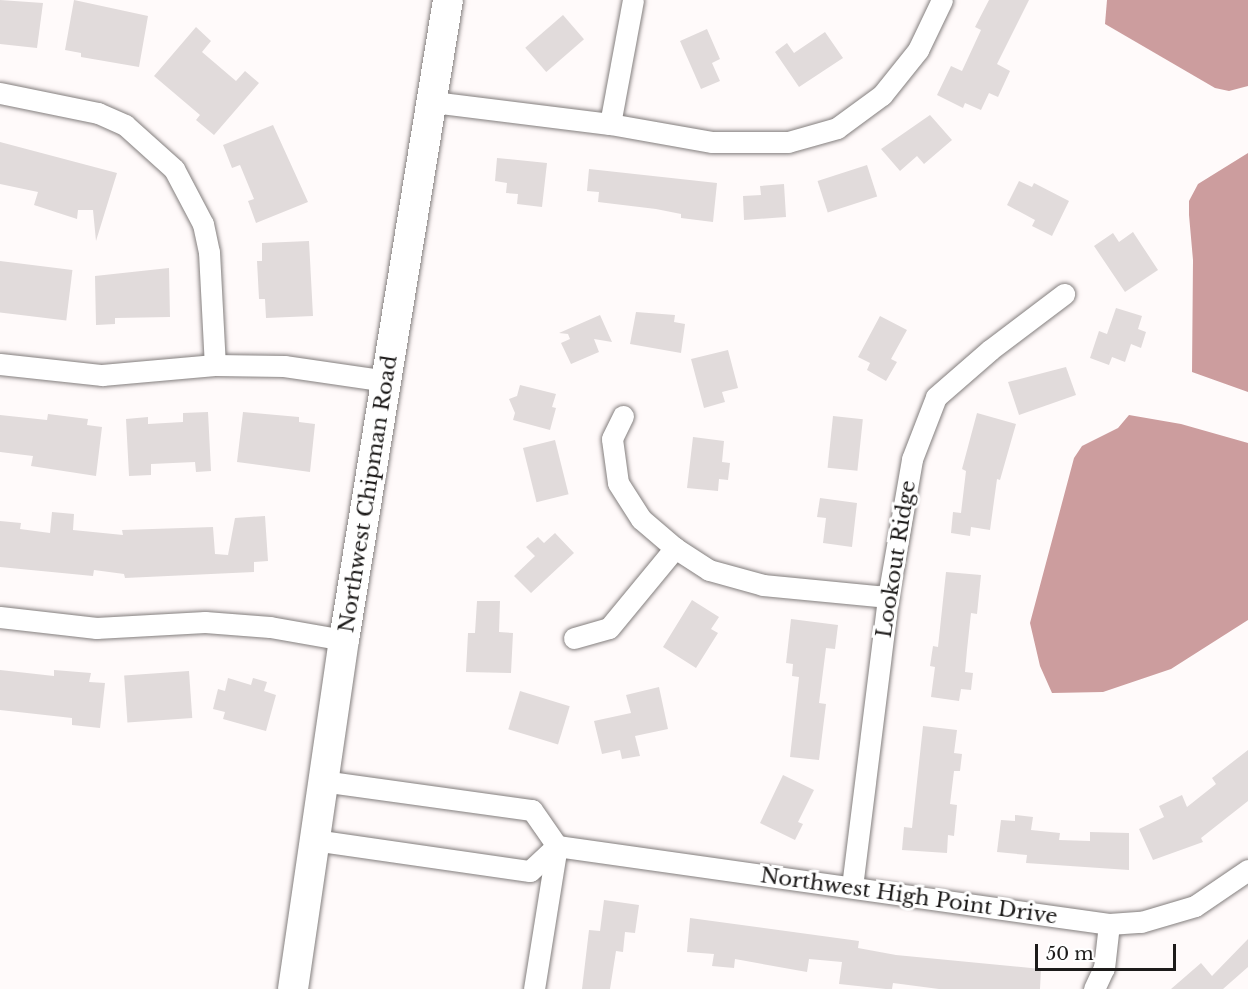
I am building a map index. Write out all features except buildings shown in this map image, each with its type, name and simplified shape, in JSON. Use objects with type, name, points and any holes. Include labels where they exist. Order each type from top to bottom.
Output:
[{"type":"main road","name":"Northwest Chipman Road","points":[[293,989],[344,640],[448,0]]},
{"type":"street","points":[[610,124],[633,0]]},
{"type":"street","points":[[433,102],[610,124],[712,142],[788,142],[837,129],[882,95],[918,50],[942,0]]},
{"type":"street","points":[[0,93],[99,113],[125,125],[174,169],[203,224],[209,252],[215,364]]},
{"type":"street","name":"Lookout Ridge","points":[[852,887],[888,597],[912,459],[936,397],[990,350],[1064,294]]},
{"type":"street","points":[[0,364],[102,375],[215,364],[284,366],[387,381]]},
{"type":"street","points":[[623,416],[612,439],[618,483],[641,519],[675,548],[709,570],[763,585],[888,597]]},
{"type":"street","points":[[574,638],[609,628],[675,548]]},
{"type":"street","points":[[0,617],[96,628],[206,622],[270,627],[344,640]]},
{"type":"street","points":[[322,781],[532,810],[557,846],[534,989]]},
{"type":"street","points":[[314,840],[530,871],[557,846]]},
{"type":"street","name":"Northwest High Point Drive","points":[[557,846],[1109,924],[1141,922],[1195,906],[1248,870]]},
{"type":"street","points":[[1095,989],[1104,968],[1109,924]]},
{"type":"shaded area","points":[[1107,0],[1248,0],[1248,86],[1229,91],[1215,88],[1105,24]]},
{"type":"shaded area","points":[[1248,153],[1248,392],[1192,372],[1193,260],[1189,201],[1198,184]]},
{"type":"shaded area","points":[[1129,415],[1181,424],[1248,443],[1248,620],[1171,669],[1103,692],[1052,693],[1040,666],[1030,623],[1074,458],[1082,446],[1118,428]]}]
